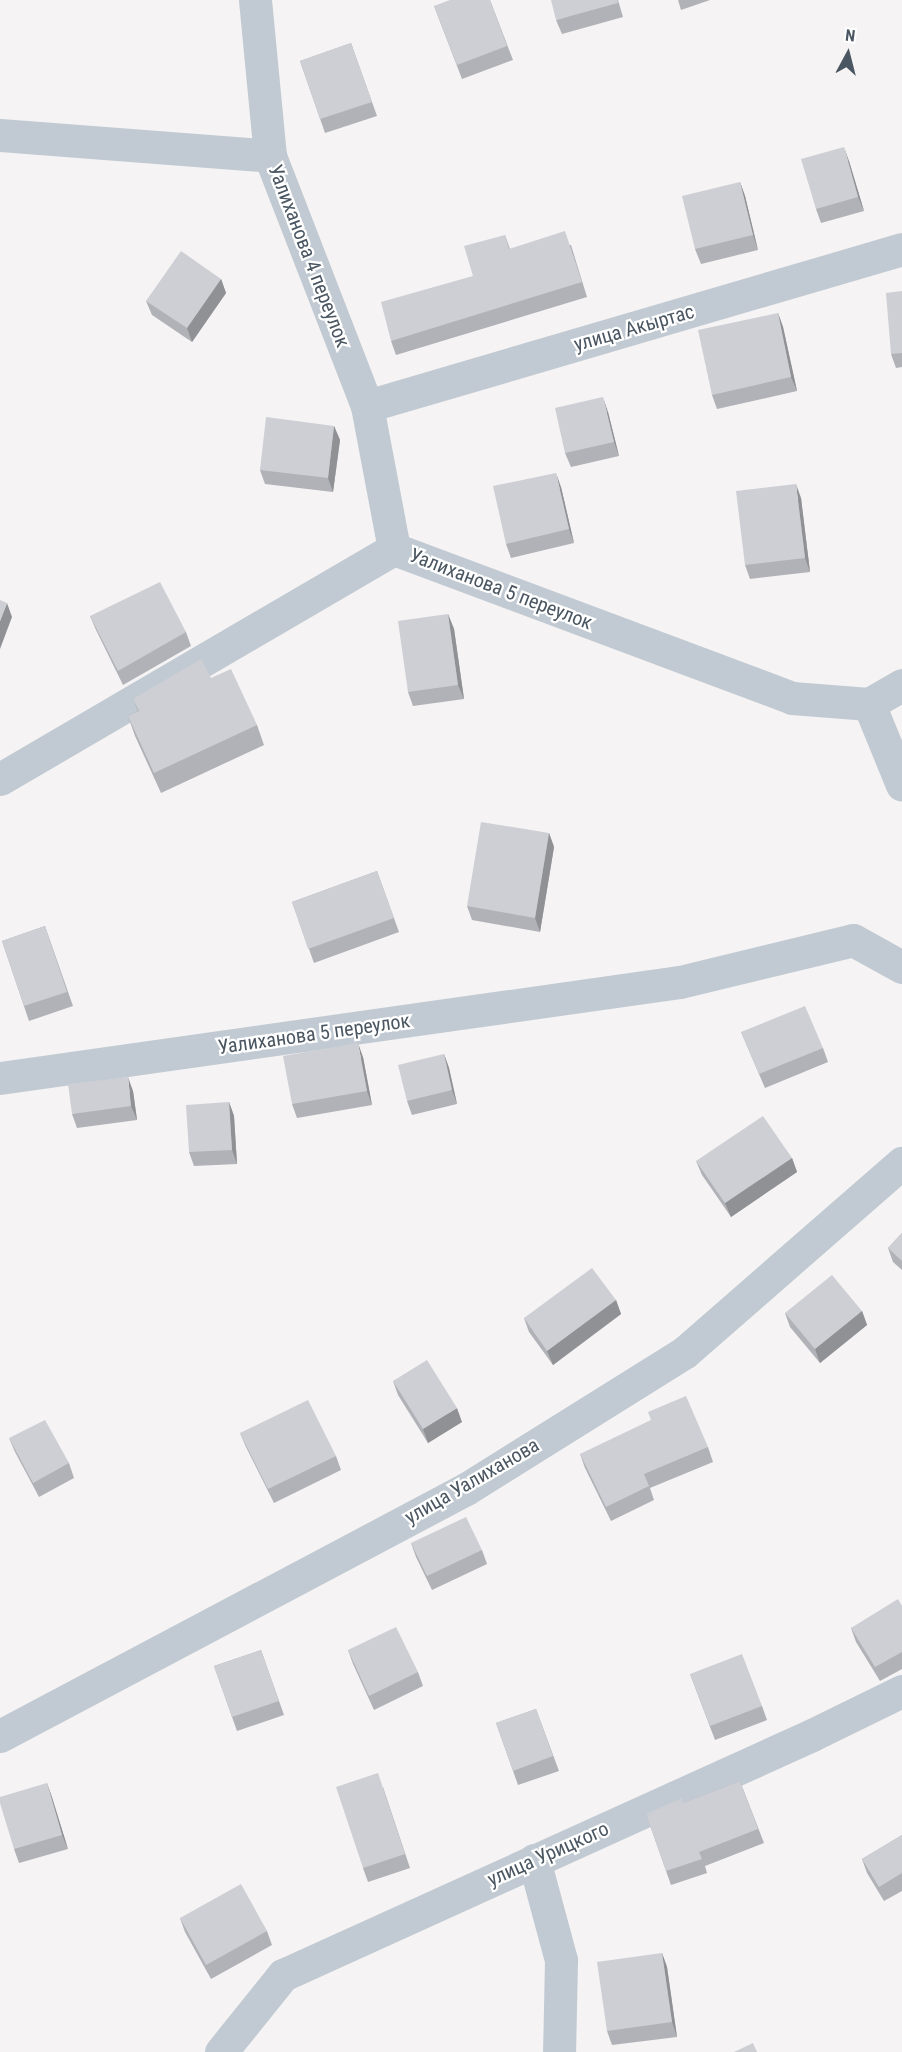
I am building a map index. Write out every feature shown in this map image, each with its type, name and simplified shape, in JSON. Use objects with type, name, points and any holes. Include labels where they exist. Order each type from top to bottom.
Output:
[{"type":"street","points":[[258,1],[270,156]]},
{"type":"street","name":"Уалиханова 4 переулок","points":[[0,135],[270,156],[367,406],[394,549]]},
{"type":"street","name":"улица Акыртас","points":[[367,406],[902,249]]},
{"type":"street","name":"Уалиханова 5 переулок","points":[[0,779],[394,549],[792,698],[869,704]]},
{"type":"street","points":[[902,685],[869,704],[902,785]]},
{"type":"street","name":"Уалиханова 5 переулок","points":[[0,1077],[680,982],[853,939],[902,965]]},
{"type":"street","name":"улица Уалиханова","points":[[0,1736],[466,1489],[675,1358],[902,1163]]},
{"type":"street","name":"улица Урицкого","points":[[222,2052],[283,1975],[812,1735],[902,1691]]},
{"type":"street","points":[[534,1860],[561,1960],[559,2052]]},
{"type":"building","points":[[450,0],[490,0],[507,46],[457,65],[434,6]]},
{"type":"building","points":[[551,0],[617,0],[618,3],[556,20]]},
{"type":"building","points":[[351,43],[372,102],[320,119],[300,61]]},
{"type":"building","points":[[844,147],[858,197],[816,209],[801,159]]},
{"type":"building","points":[[740,182],[753,235],[695,249],[682,196]]},
{"type":"building","points":[[565,231],[582,282],[391,341],[381,302],[473,276],[464,246],[505,235],[509,249]]},
{"type":"building","points":[[181,251],[221,279],[187,328],[146,301]]},
{"type":"building","points":[[902,291],[902,353],[891,354],[886,293]]},
{"type":"building","points":[[778,313],[791,377],[712,395],[698,330]]},
{"type":"building","points":[[603,397],[614,442],[565,453],[555,408]]},
{"type":"building","points":[[266,417],[334,426],[328,478],[260,470]]},
{"type":"building","points":[[556,473],[569,529],[506,544],[493,486]]},
{"type":"building","points":[[796,484],[805,558],[745,565],[736,491]]},
{"type":"building","points":[[160,582],[186,632],[118,671],[90,616]]},
{"type":"building","points":[[0,600],[7,603],[0,621]]},
{"type":"building","points":[[448,614],[458,685],[408,692],[398,621]]},
{"type":"building","points":[[201,659],[211,678],[231,669],[257,725],[154,773],[128,716],[139,711],[133,699]]},
{"type":"building","points":[[481,822],[549,833],[535,918],[467,906]]},
{"type":"building","points":[[377,871],[394,918],[308,949],[292,902]]},
{"type":"building","points":[[45,926],[67,992],[24,1006],[2,941]]},
{"type":"building","points":[[805,1006],[823,1048],[759,1074],[741,1032]]},
{"type":"building","points":[[358,1043],[367,1091],[292,1104],[283,1056]]},
{"type":"building","points":[[444,1054],[452,1090],[407,1101],[398,1065]]},
{"type":"building","points":[[128,1077],[131,1106],[72,1114],[68,1084]]},
{"type":"building","points":[[229,1102],[232,1150],[189,1152],[186,1105]]},
{"type":"building","points":[[763,1116],[792,1158],[725,1203],[696,1161]]},
{"type":"building","points":[[902,1233],[902,1261],[888,1248]]},
{"type":"building","points":[[592,1268],[616,1300],[547,1351],[524,1318]]},
{"type":"building","points":[[832,1275],[862,1311],[815,1349],[785,1313]]},
{"type":"building","points":[[427,1360],[457,1408],[423,1429],[393,1381]]},
{"type":"building","points":[[686,1396],[708,1447],[644,1474],[649,1486],[606,1507],[580,1454],[651,1420],[648,1412]]},
{"type":"building","points":[[308,1400],[336,1456],[268,1489],[240,1433]]},
{"type":"building","points":[[45,1420],[69,1463],[33,1483],[9,1438]]},
{"type":"building","points":[[466,1517],[482,1550],[427,1576],[411,1543]]},
{"type":"building","points":[[898,1599],[902,1606],[902,1652],[875,1667],[851,1628]]},
{"type":"building","points":[[396,1627],[418,1672],[369,1696],[348,1650]]},
{"type":"building","points":[[261,1650],[279,1701],[232,1717],[214,1666]]},
{"type":"building","points":[[742,1654],[762,1706],[710,1726],[690,1674]]},
{"type":"building","points":[[536,1709],[553,1756],[513,1771],[496,1723]]},
{"type":"building","points":[[378,1773],[405,1854],[363,1868],[336,1787]]},
{"type":"building","points":[[740,1781],[758,1829],[699,1852],[702,1859],[666,1871],[646,1814],[682,1798],[683,1803]]},
{"type":"building","points":[[47,1783],[62,1835],[14,1849],[0,1797]]},
{"type":"building","points":[[902,1835],[902,1873],[879,1887],[862,1859]]},
{"type":"building","points":[[241,1884],[267,1931],[206,1965],[180,1918]]},
{"type":"building","points":[[662,1953],[672,2022],[607,2031],[597,1962]]},
{"type":"building","points":[[753,2043],[757,2052],[734,2052]]}]
